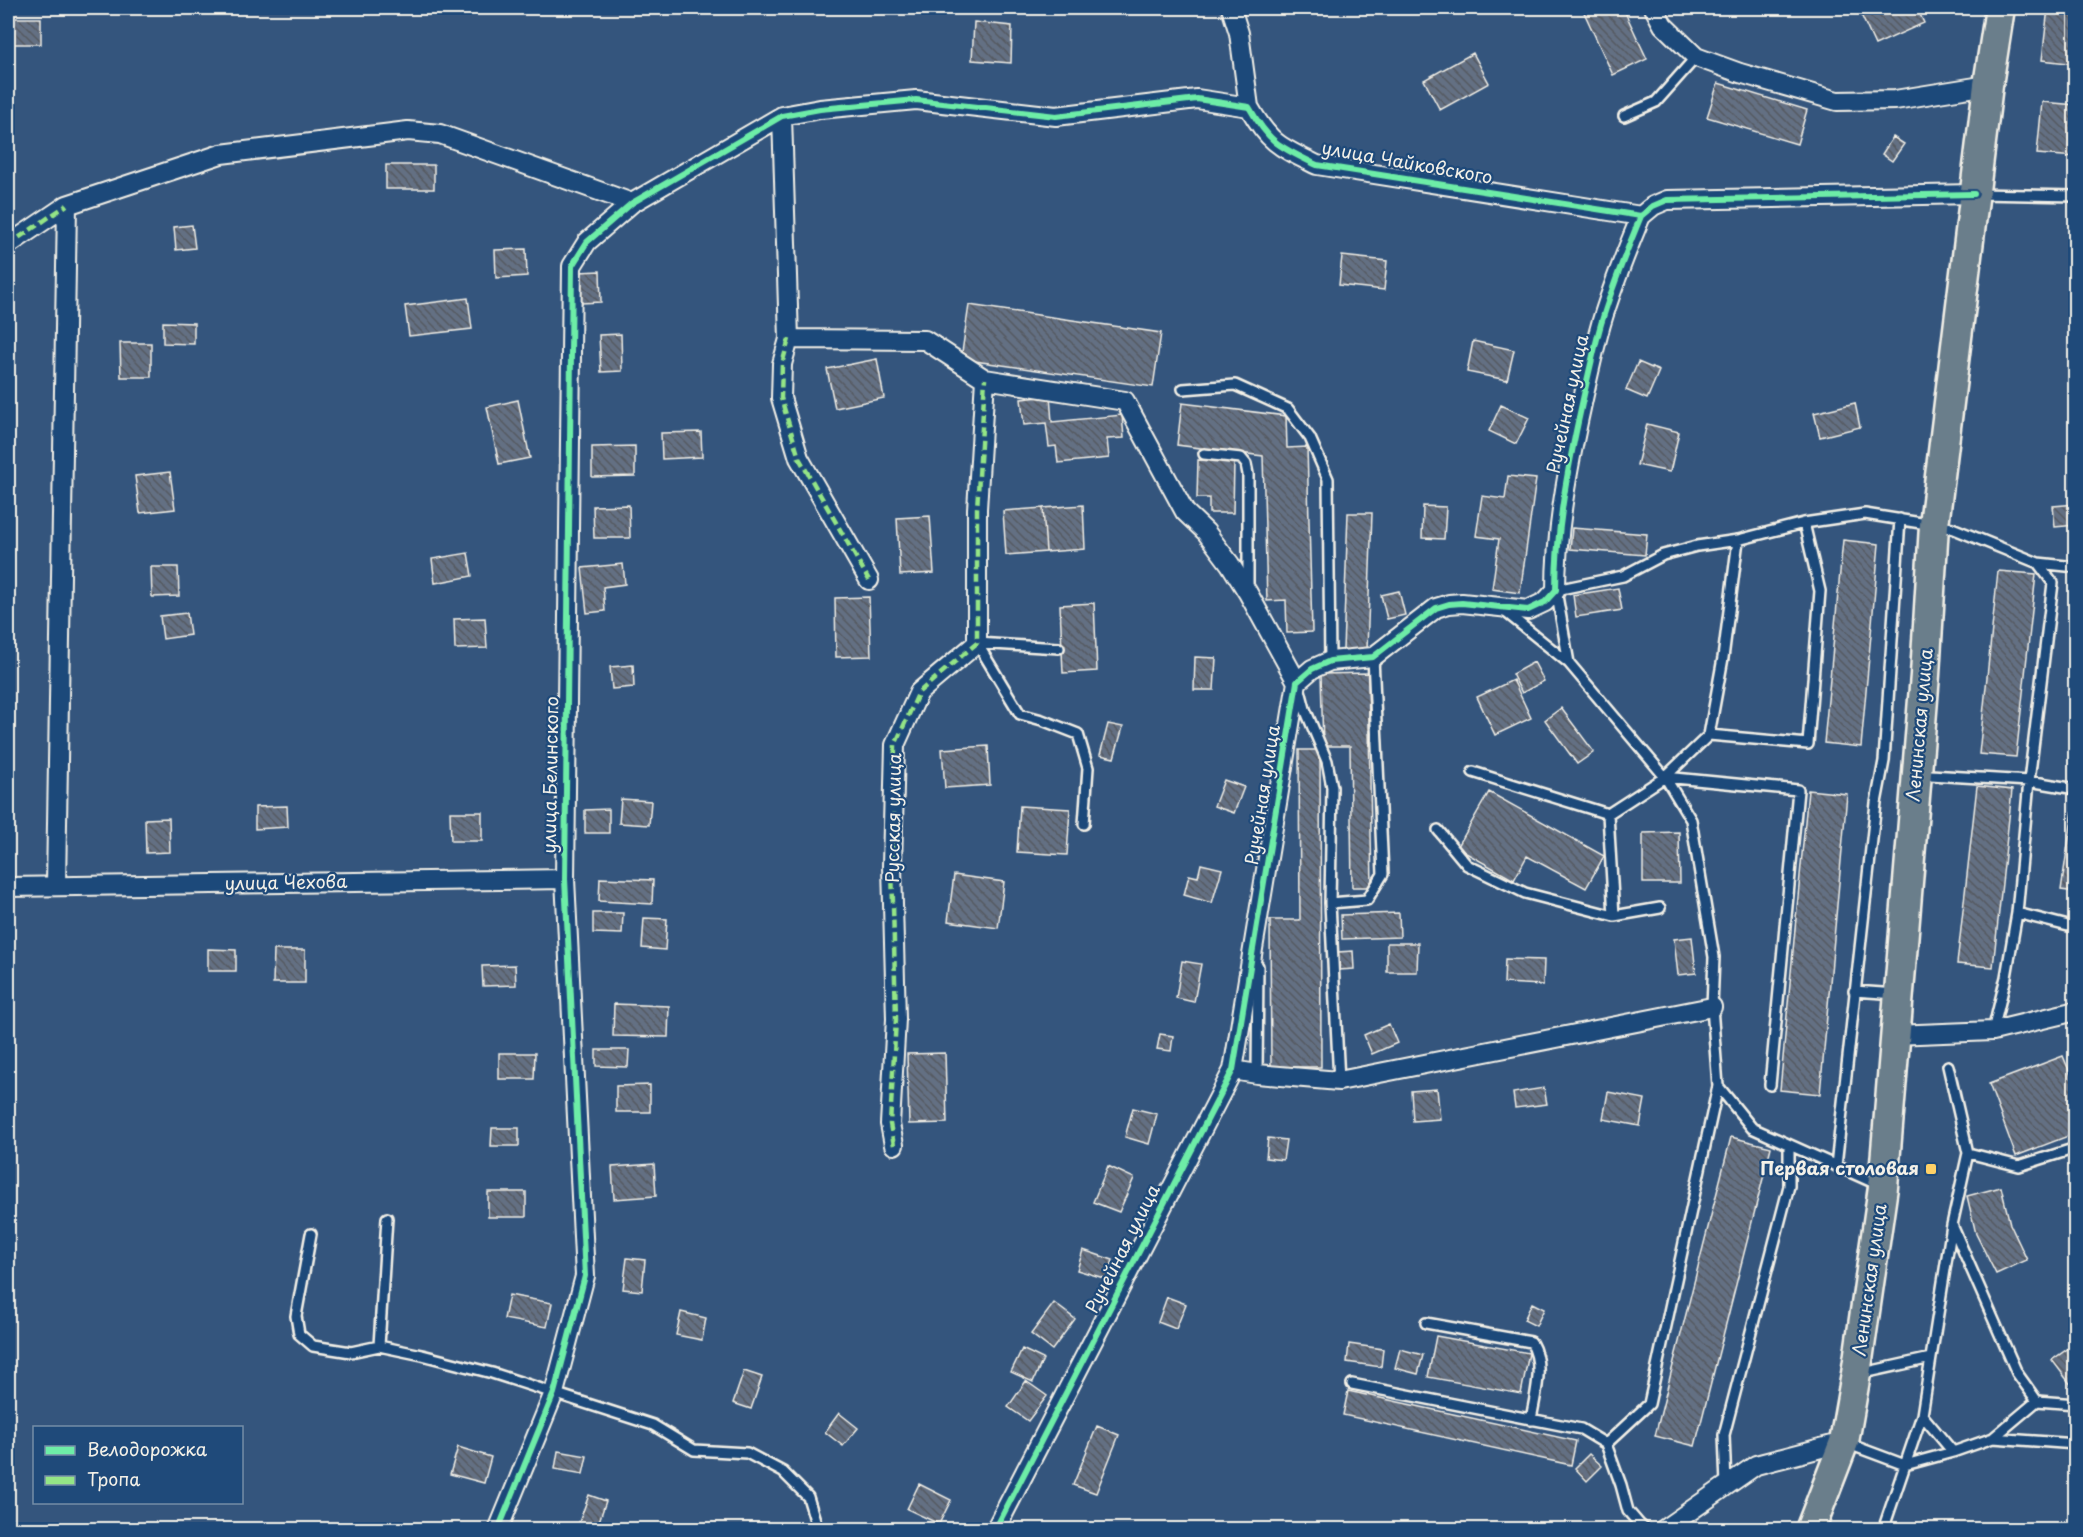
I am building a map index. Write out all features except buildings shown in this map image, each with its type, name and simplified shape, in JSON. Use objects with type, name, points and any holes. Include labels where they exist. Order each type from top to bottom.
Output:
[{"type":"main road","name":"Ленинская улица","points":[[1810,1530],[1844,1442],[1883,1187],[1925,675],[1934,525],[1974,194],[2000,8]]},
{"type":"street","points":[[869,580],[799,458],[782,398],[782,364],[789,339],[782,116],[820,109],[916,100],[1056,116],[1197,99],[1249,107],[1239,33],[1231,8]]},
{"type":"street","points":[[1654,8],[1663,25],[1696,57],[1837,101],[1895,100],[1988,85]]},
{"type":"street","name":"улица Чайковского","points":[[1249,107],[1261,129],[1277,145],[1317,165],[1641,216]]},
{"type":"street","name":"улица Белинского","points":[[498,1530],[554,1393],[585,1276],[565,879],[572,266],[587,242],[632,203],[782,116]]},
{"type":"street","points":[[8,245],[67,204],[221,154],[408,130],[440,134],[632,203]]},
{"type":"street","points":[[1641,216],[1653,206],[1667,200],[1974,194]]},
{"type":"street","points":[[56,886],[67,204]]},
{"type":"street","name":"Ручейная улица","points":[[1556,590],[1556,563],[1567,474],[1584,398],[1601,324],[1641,216]]},
{"type":"street","points":[[789,339],[925,340],[985,379],[1125,401],[1185,512],[1206,532],[1248,593],[1297,682],[1312,669],[1330,661],[1373,657],[1436,608],[1462,603],[1528,610],[1545,602],[1556,590]]},
{"type":"street","points":[[977,643],[977,509],[985,379]]},
{"type":"street","name":"Русская улица","points":[[894,1145],[890,1124],[896,1018],[892,866],[895,745],[919,692],[977,643]]},
{"type":"street","name":"Ручейная улица","points":[[995,1530],[1233,1070],[1297,682]]},
{"type":"street","name":"улица Чехова","points":[[8,887],[565,879]]},
{"type":"street","points":[[1233,1070],[1339,1081],[1712,1007]]},
{"type":"street","points":[[1894,1035],[1993,1031],[2076,1011]]},
{"type":"street","points":[[1663,1530],[1756,1465],[1844,1442]]},
{"type":"lane","points":[[1624,116],[1656,102],[1696,57]]},
{"type":"lane","points":[[1974,194],[2076,196]]},
{"type":"lane","points":[[1183,389],[1235,385],[1288,409],[1310,438],[1328,480],[1330,661]]},
{"type":"lane","points":[[1204,454],[1241,458],[1246,464],[1248,474],[1248,593]]},
{"type":"lane","points":[[1569,663],[1556,590],[1623,576],[1664,555],[1697,546],[1738,540],[1804,523],[1865,514],[1900,519],[1952,528],[2038,563],[2076,567]]},
{"type":"lane","points":[[1836,1166],[1876,803],[1884,761],[1900,519]]},
{"type":"lane","points":[[1709,735],[1808,744],[1820,591],[1804,523]]},
{"type":"lane","points":[[1608,814],[1665,777],[1709,735],[1723,658],[1738,540]]},
{"type":"lane","points":[[1993,1031],[2006,977],[2017,913],[2029,781],[2054,583],[2038,563]]},
{"type":"lane","points":[[1501,608],[1569,663],[1665,777],[1691,820],[1714,957],[1712,1007],[1718,1086],[1649,1404],[1606,1444]]},
{"type":"lane","points":[[977,643],[1059,648]]},
{"type":"lane","points":[[977,643],[1020,714],[1078,734],[1088,768],[1084,824]]},
{"type":"lane","points":[[1330,903],[1367,900],[1383,874],[1373,657]]},
{"type":"lane","points":[[1297,682],[1305,709],[1328,762],[1332,787],[1330,903],[1339,1081]]},
{"type":"lane","points":[[1473,772],[1608,814]]},
{"type":"lane","points":[[1930,775],[2029,781],[2076,789]]},
{"type":"lane","points":[[1665,777],[1798,790],[1770,1085]]},
{"type":"lane","points":[[1608,814],[1614,916]]},
{"type":"lane","points":[[1438,830],[1467,865],[1525,893],[1614,916],[1660,908]]},
{"type":"lane","points":[[2017,913],[2076,928]]},
{"type":"lane","points":[[1257,1074],[1258,966]]},
{"type":"lane","points":[[1854,991],[1898,994]]},
{"type":"lane","points":[[1882,1530],[1922,1415],[1952,1225],[1968,1153],[1948,1066]]},
{"type":"lane","points":[[1718,1086],[1752,1128],[1883,1187]]},
{"type":"lane","points":[[1726,1485],[1724,1435],[1789,1186],[1789,1145]]},
{"type":"lane","points":[[1968,1153],[2019,1166],[2076,1148]]},
{"type":"lane","points":[[379,1346],[387,1218]]},
{"type":"lane","points":[[1952,1225],[2017,1373],[2037,1401]]},
{"type":"lane","points":[[311,1234],[296,1316],[299,1334],[313,1346],[351,1352],[379,1346],[492,1373],[653,1425],[694,1450],[747,1453],[783,1472],[808,1497],[818,1530]]},
{"type":"lane","points":[[1426,1323],[1531,1342],[1537,1353],[1539,1364],[1532,1420]]},
{"type":"lane","points":[[1856,1374],[1931,1358]]},
{"type":"lane","points":[[1352,1384],[1581,1429],[1606,1444],[1628,1511],[1646,1530]]},
{"type":"lane","points":[[1844,1442],[1905,1466],[1993,1438],[2037,1401],[2076,1404]]},
{"type":"lane","points":[[1922,1415],[1953,1452]]},
{"type":"lane","points":[[1993,1438],[2076,1444]]},
{"type":"marked path","points":[[8,245],[67,205]]},
{"type":"marked path","points":[[789,339],[782,364],[781,398],[799,458],[869,580]]},
{"type":"marked path","points":[[894,1145],[890,1124],[896,1019],[892,866],[895,745],[919,692],[977,643],[977,509],[985,379]]},
{"type":"cycle path","points":[[498,1530],[554,1393],[585,1276],[565,879],[572,266],[587,242],[632,203],[782,116],[820,109],[916,100],[1056,116],[1197,99],[1249,107],[1263,129],[1277,143],[1317,165],[1641,216],[1653,206],[1667,200],[1974,194]]},
{"type":"cycle path","points":[[995,1530],[1233,1070],[1297,682],[1312,669],[1330,661],[1373,657],[1436,608],[1462,603],[1528,610],[1545,602],[1556,590],[1562,506],[1589,373],[1601,324],[1641,216]]},
{"type":"place","name":"Первая столовая","points":[[1931,1169]]}]
